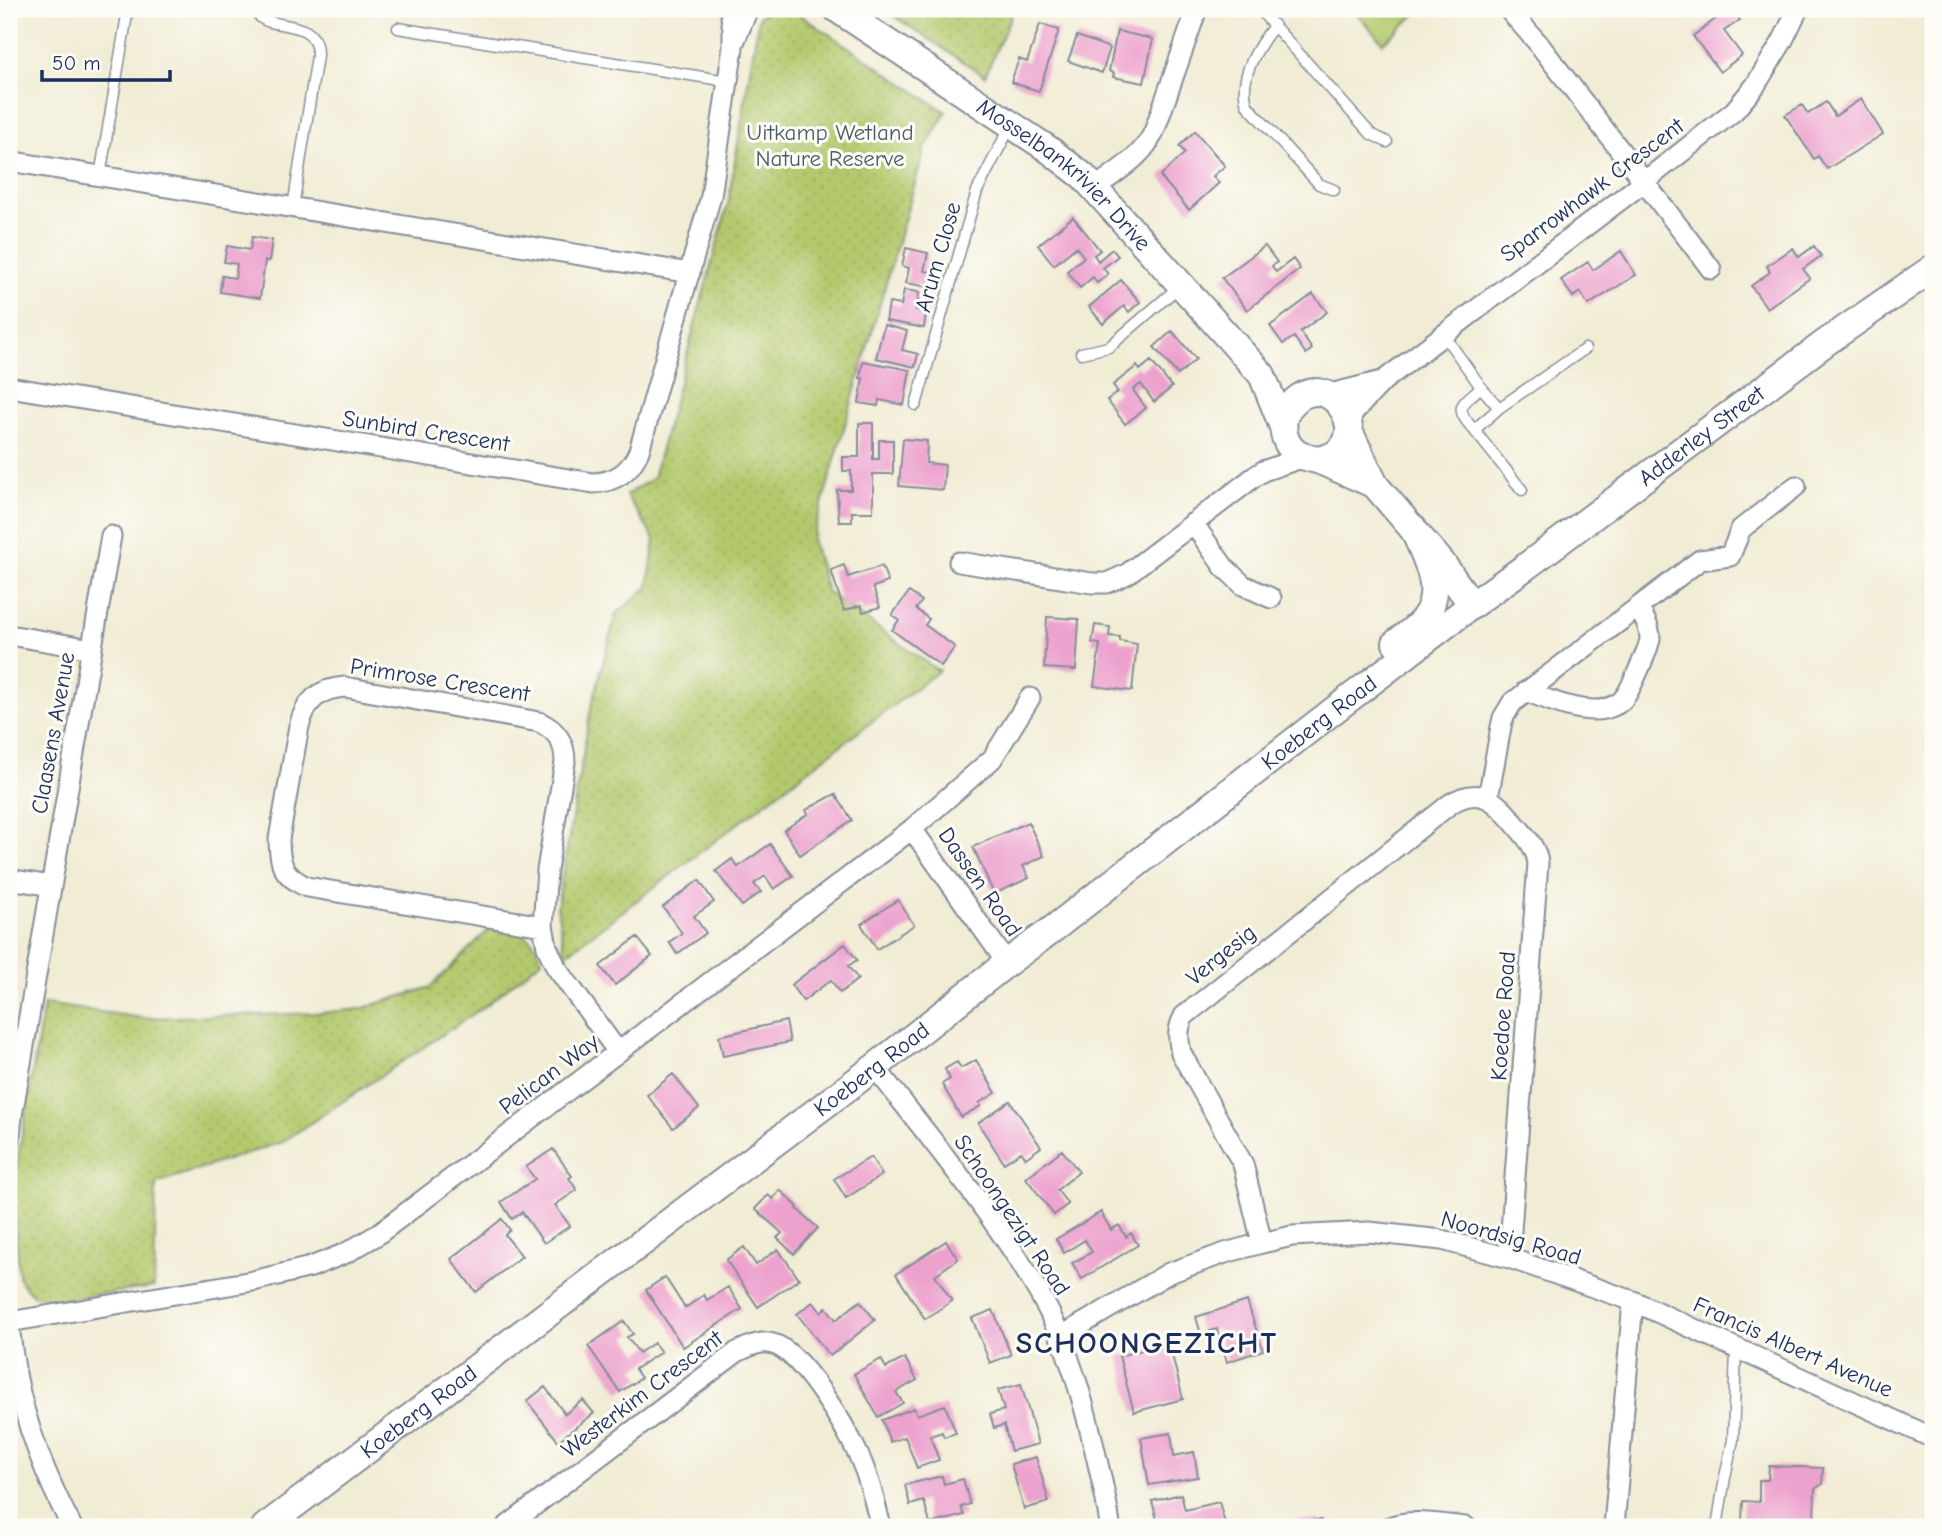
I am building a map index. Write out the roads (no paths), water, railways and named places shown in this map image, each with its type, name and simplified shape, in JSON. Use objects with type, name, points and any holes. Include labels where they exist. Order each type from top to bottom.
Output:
[{"type":"main road","name":"Mosselbankrivier Drive","points":[[837,9],[1066,162],[1095,188],[1262,375],[1292,449],[1375,485]]},
{"type":"main road","name":"Adderley Street","points":[[1472,605],[1814,351],[1933,268]]},
{"type":"main road","name":"Mosselbankrivier Drive","points":[[1262,375],[1319,394],[1343,407],[1375,485],[1442,563],[1472,605]]},
{"type":"main road","points":[[1284,432],[1284,419],[1291,405],[1303,396],[1319,394]]},
{"type":"main road","points":[[1310,458],[1332,456],[1338,451],[1343,445],[1349,425]]},
{"type":"main road","points":[[1333,711],[1334,696],[1339,690],[1420,623],[1431,607],[1434,587],[1432,572],[1413,528]]},
{"type":"main road","name":"Koeberg Road","points":[[265,1527],[875,1068],[1472,605]]},
{"type":"street","name":"Sunbird Crescent","points":[[9,387],[593,483],[603,483],[621,476],[629,469],[639,451],[711,195],[733,47],[730,9]]},
{"type":"street","name":"Sunbird Crescent","points":[[733,47],[748,9]]},
{"type":"street","points":[[1095,188],[1138,155],[1149,143],[1197,9]]},
{"type":"street","points":[[1508,9],[1538,43],[1711,268]]},
{"type":"street","name":"Sparrowhawk Crescent","points":[[1349,425],[1382,381],[1645,181],[1742,103],[1782,42],[1798,9]]},
{"type":"street","points":[[9,161],[690,273]]},
{"type":"street","name":"Sparrowhawk Crescent","points":[[1319,394],[1382,381]]},
{"type":"street","points":[[1263,471],[1284,432]]},
{"type":"street","points":[[959,562],[1091,583],[1107,583],[1127,574],[1263,471],[1310,458]]},
{"type":"street","points":[[1488,798],[1503,718],[1512,703],[1700,560],[1730,556],[1741,528],[1796,486]]},
{"type":"street","points":[[1193,523],[1224,567],[1242,584],[1271,598]]},
{"type":"street","name":"Claasens Avenue","points":[[9,1145],[10,1116],[111,536]]},
{"type":"street","points":[[1526,691],[1577,707],[1602,710],[1618,704],[1627,693],[1649,644],[1648,629],[1638,608]]},
{"type":"street","points":[[9,635],[92,649]]},
{"type":"street","name":"Primrose Crescent","points":[[543,926],[307,887],[293,881],[284,870],[279,856],[279,839],[299,726],[304,709],[315,696],[332,688],[345,687],[540,722],[553,729],[563,743],[565,762],[547,870],[543,926],[547,947],[556,967],[618,1052]]},
{"type":"street","name":"Pelican Way","points":[[9,1324],[253,1281],[311,1267],[346,1253],[377,1235],[912,829],[992,759],[1030,698]]},
{"type":"street","name":"Vergesig","points":[[1262,1243],[1243,1164],[1181,1052],[1178,1037],[1184,1016],[1450,804],[1469,796],[1488,798]]},
{"type":"street","name":"Koedoe Road","points":[[1488,798],[1502,808],[1532,845],[1537,855],[1539,871],[1509,1258]]},
{"type":"street","name":"Dassen Road","points":[[912,829],[1007,963]]},
{"type":"street","points":[[9,879],[51,886]]},
{"type":"street","name":"Schoongezigt Road","points":[[875,1068],[968,1186],[1039,1294],[1060,1336],[1080,1392],[1094,1444],[1110,1527]]},
{"type":"street","name":"Noordsig Road","points":[[1060,1336],[1170,1273],[1225,1253],[1292,1236],[1370,1232],[1442,1240],[1509,1258],[1633,1301]]},
{"type":"street","points":[[1614,1527],[1633,1301]]},
{"type":"street","name":"Francis Albert Avenue","points":[[1633,1301],[1933,1438]]},
{"type":"street","points":[[9,1324],[16,1376],[33,1437],[72,1527]]},
{"type":"street","name":"Westerkim Crescent","points":[[506,1527],[737,1352],[762,1343],[784,1348],[797,1360],[840,1420],[859,1456],[881,1527]]},
{"type":"street","points":[[1389,1527],[1407,1523],[1466,1527]]},
{"type":"lane","points":[[100,176],[128,9]]},
{"type":"lane","points":[[254,9],[267,21],[303,29],[310,33],[316,44],[317,56],[293,207]]},
{"type":"lane","points":[[1259,9],[1371,134],[1387,142]]},
{"type":"lane","points":[[1274,26],[1261,43],[1244,85],[1247,105],[1319,184],[1334,190]]},
{"type":"lane","points":[[398,28],[727,81]]},
{"type":"lane","name":"Arum Close","points":[[915,405],[977,191],[1012,125]]},
{"type":"lane","points":[[1081,353],[1110,347],[1181,285]]},
{"type":"lane","points":[[1443,334],[1499,408]]},
{"type":"lane","points":[[1474,429],[1499,408],[1585,349]]},
{"type":"lane","points":[[1481,387],[1464,402],[1462,417],[1522,490]]},
{"type":"lane","points":[[1717,1527],[1733,1440],[1736,1349]]},
{"type":"district","name":"SCHOONGEZICHT","points":[[1147,1343]]},
{"type":"park label","name":"Uitkamp Wetland Nature Reserve","points":[[830,145]]}]
